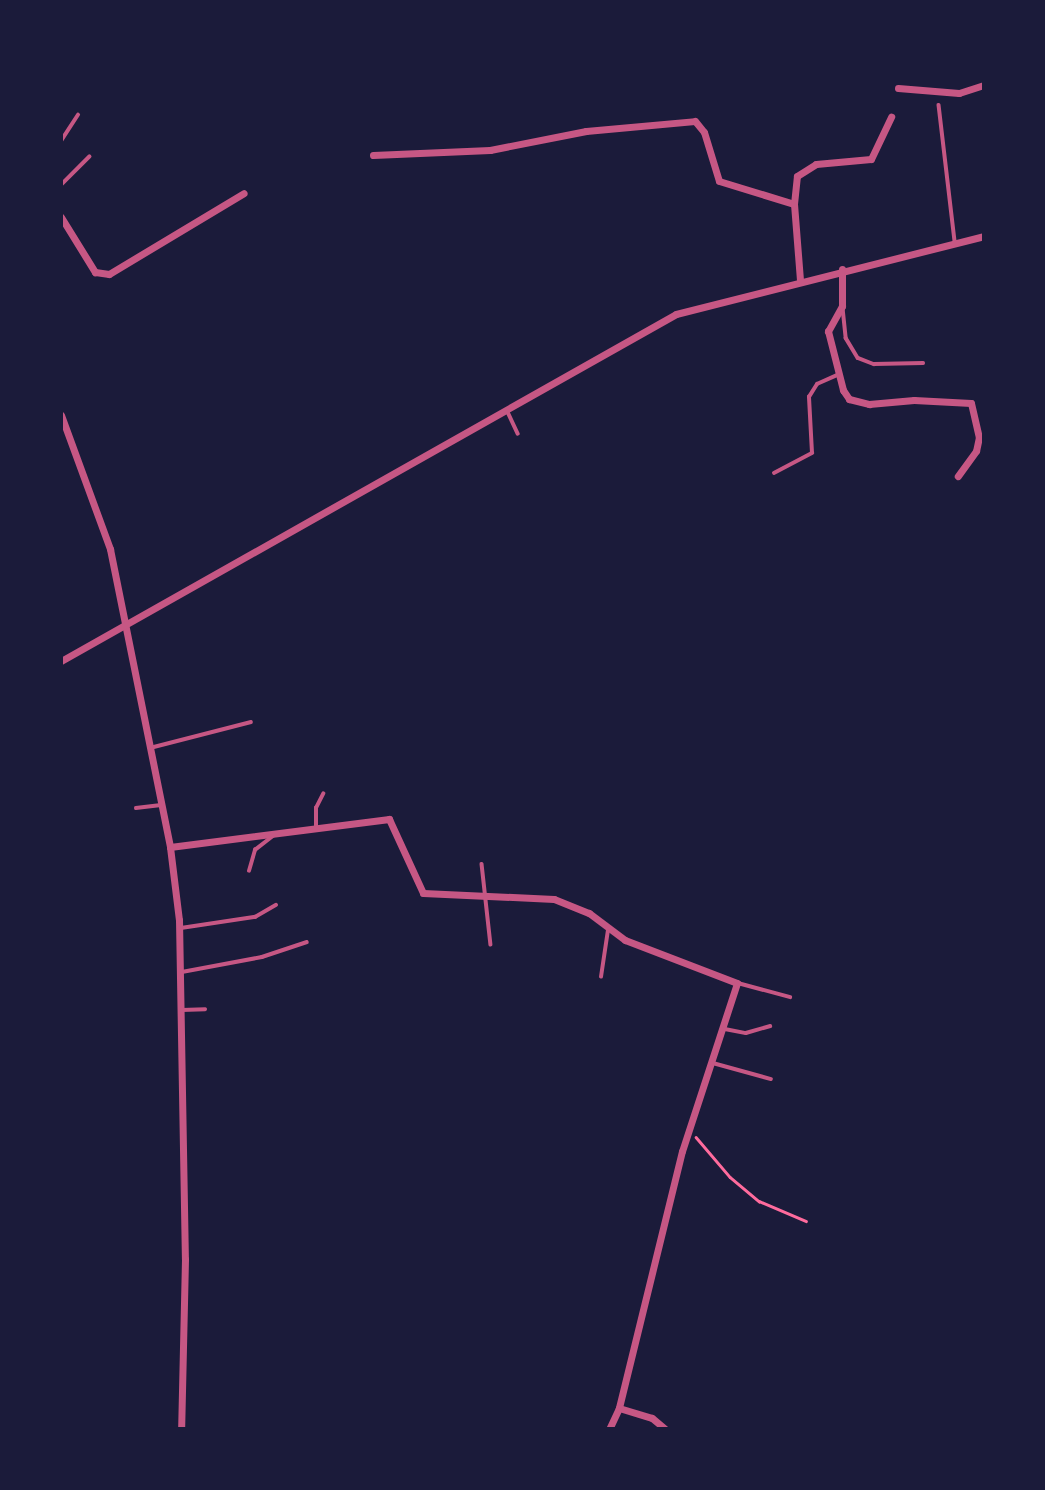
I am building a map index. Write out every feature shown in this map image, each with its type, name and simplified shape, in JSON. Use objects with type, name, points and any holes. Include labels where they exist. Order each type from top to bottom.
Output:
[{"type":"street","points":[[898,88],[959,93],[984,85]]},
{"type":"street","points":[[800,280],[794,204],[797,176],[806,167],[871,159],[891,117]]},
{"type":"street","points":[[373,155],[490,149],[586,131],[695,121],[704,132],[719,181],[794,204]]},
{"type":"street","points":[[61,217],[95,272],[109,274],[244,193]]},
{"type":"street","points":[[61,661],[676,314],[842,269],[984,236]]},
{"type":"street","points":[[842,269],[842,306],[828,331],[837,375],[849,398],[857,402],[971,402],[979,437],[976,451],[958,476]]},
{"type":"street","points":[[61,415],[104,526],[170,846],[179,928],[183,1010],[181,1429]]},
{"type":"street","points":[[170,846],[273,836],[389,819],[423,893],[554,899],[589,913],[608,930],[737,983],[725,1029],[689,1130],[619,1408],[609,1429]]},
{"type":"street","points":[[619,1408],[652,1418],[664,1429]]},
{"type":"lane","points":[[939,105],[955,241]]},
{"type":"lane","points":[[61,141],[78,115]]},
{"type":"lane","points":[[61,185],[89,157]]},
{"type":"lane","points":[[842,306],[846,338],[858,358],[874,364],[923,363]]},
{"type":"lane","points":[[774,474],[812,453],[809,397],[817,383],[837,375]]},
{"type":"lane","points":[[506,408],[518,434]]},
{"type":"lane","points":[[150,748],[251,722]]},
{"type":"lane","points":[[316,829],[316,808],[323,794]]},
{"type":"lane","points":[[136,808],[161,805]]},
{"type":"lane","points":[[249,871],[255,850],[273,836]]},
{"type":"lane","points":[[482,864],[483,895],[491,946]]},
{"type":"lane","points":[[179,928],[255,917],[276,905]]},
{"type":"lane","points":[[601,977],[608,930]]},
{"type":"lane","points":[[182,972],[262,957],[307,942]]},
{"type":"lane","points":[[737,983],[790,997]]},
{"type":"lane","points":[[183,1010],[205,1009]]},
{"type":"lane","points":[[725,1029],[746,1033],[770,1026]]},
{"type":"lane","points":[[713,1063],[771,1079]]},
{"type":"path","points":[[689,1130],[730,1177],[758,1201],[806,1221]]}]
